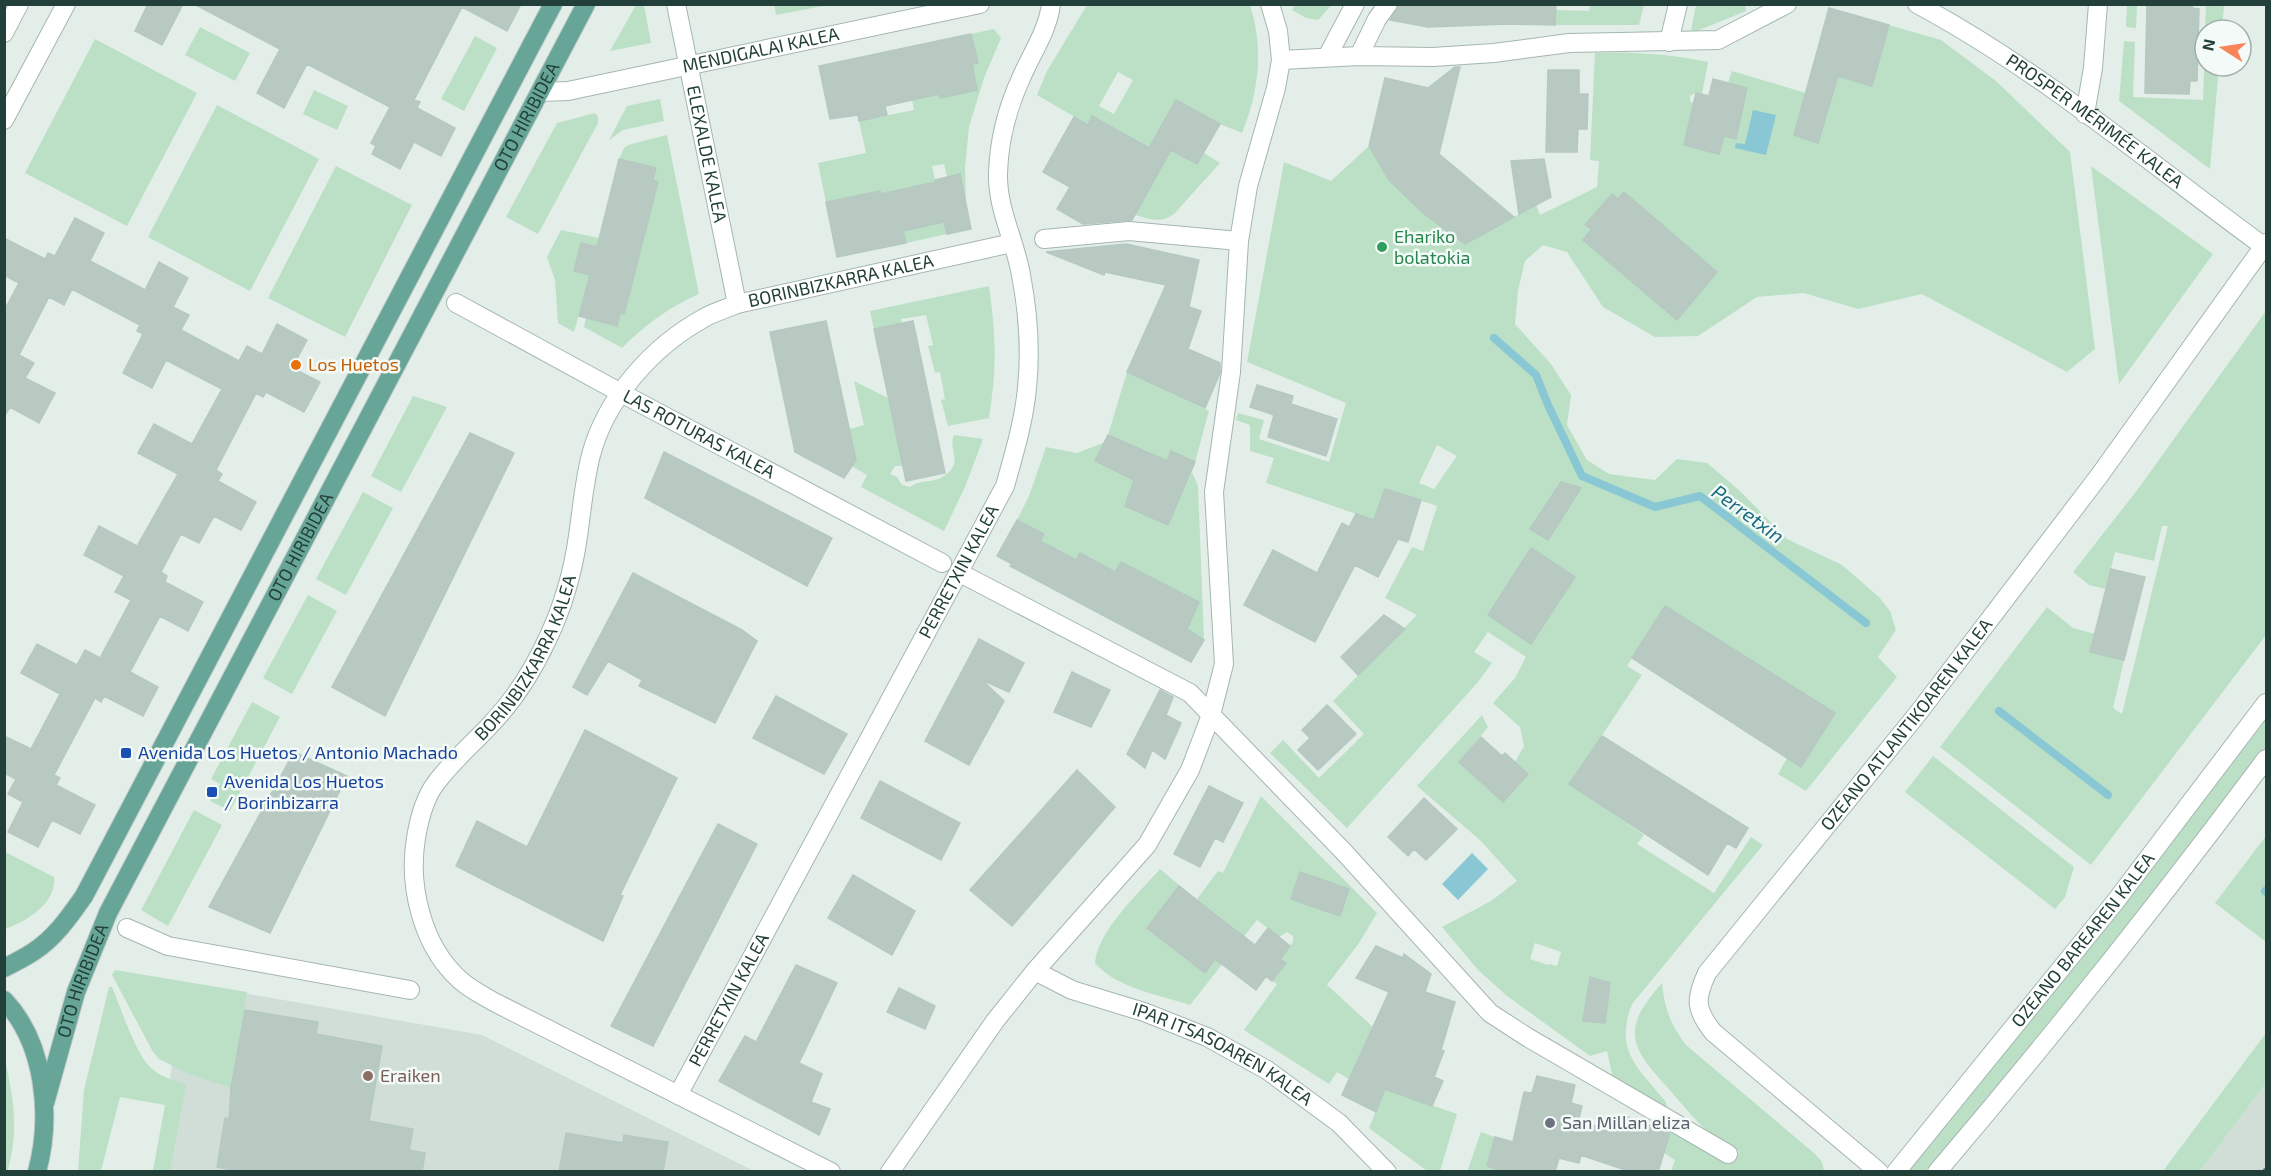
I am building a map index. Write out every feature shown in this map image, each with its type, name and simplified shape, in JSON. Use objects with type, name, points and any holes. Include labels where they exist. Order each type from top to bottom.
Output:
[{"type":"main road","name":"OTO HIRIBIDEA","points":[[4,968],[35,951],[51,938],[84,896],[553,4]]},
{"type":"main road","name":"OTO HIRIBIDEA","points":[[45,1103],[76,992],[108,913],[586,4]]},
{"type":"main road","points":[[4,1000],[12,1008],[36,1056],[45,1103],[41,1156],[37,1172]]},
{"type":"street","points":[[4,33],[19,4]]},
{"type":"street","points":[[4,120],[66,4]]},
{"type":"street","name":"ELEXALDE KALEA","points":[[676,4],[737,304]]},
{"type":"street","name":"MENDIGALAI KALEA","points":[[540,92],[568,91],[980,4]]},
{"type":"street","name":"PERRETXIN KALEA","points":[[678,1095],[1005,486],[1018,439],[1027,389],[1029,337],[1021,275],[1004,217],[998,174],[1009,108],[1041,37],[1051,4]]},
{"type":"street","points":[[890,1172],[995,1021],[1035,971],[1147,845],[1190,770],[1211,715],[1224,664],[1214,492],[1231,372],[1239,242],[1248,186],[1276,88],[1281,60],[1278,31],[1270,4]]},
{"type":"street","points":[[1327,57],[1355,4]]},
{"type":"street","points":[[1359,56],[1388,4]]},
{"type":"street","points":[[1669,42],[1678,4]]},
{"type":"street","points":[[1281,60],[1359,56],[1433,57],[1494,53],[1569,43],[1718,40],[1787,4]]},
{"type":"street","name":"PROSPER MÉRIMÉE KALEA","points":[[1917,4],[1962,29],[2085,114],[2266,246]]},
{"type":"street","points":[[2085,114],[2093,68],[2098,4]]},
{"type":"street","points":[[1044,239],[1129,231],[1239,242]]},
{"type":"street","name":"BORINBIZKARRA KALEA","points":[[831,1172],[494,1002],[465,984],[442,957],[429,936],[417,906],[413,879],[419,821],[435,784],[494,722],[532,670],[556,621],[570,578],[591,455],[598,435],[621,393],[651,358],[668,343],[705,318],[737,304],[1012,243]]},
{"type":"street","name":"OZEANO ATLANTIKOAREN KALEA","points":[[1879,1172],[1713,1032],[1700,1013],[1698,1002],[1700,988],[1707,973],[1919,712],[2099,476],[2266,246]]},
{"type":"street","name":"LAS ROTURAS KALEA","points":[[456,303],[942,564]]},
{"type":"street","points":[[960,573],[1190,693],[1344,852],[1490,1013],[1678,1127],[1728,1154]]},
{"type":"street","name":"OZEANO BAREAREN KALEA","points":[[1896,1172],[2115,902],[2266,703]]},
{"type":"street","name":"OZEANO BAREAREN KALEA","points":[[1937,1172],[1996,1103],[2138,926],[2266,759]]},
{"type":"street","points":[[127,928],[168,946],[410,990]]},
{"type":"street","name":"IPAR ITSASOAREN KALEA","points":[[1035,971],[1072,990],[1144,1012],[1207,1037],[1267,1070],[1339,1123],[1387,1172]]},
{"type":"shaded area","name":"Eraiken","points":[[187,983],[482,1035],[754,1171],[153,1172]]},
{"type":"shaded area","points":[[2266,1083],[2266,1171],[2200,1171]]},
{"type":"green space","points":[[774,4],[828,4],[828,5],[776,15]]},
{"type":"green space","points":[[1745,4],[1746,11],[1694,32],[1691,30],[1696,5]]},
{"type":"green space","points":[[636,5],[644,5],[651,43],[610,51]]},
{"type":"green space","points":[[1087,5],[1250,5],[1257,37],[1258,69],[1248,117],[1242,133],[1220,124],[1177,100],[1154,139],[1197,164],[1204,153],[1220,163],[1174,214],[1164,219],[1155,220],[1135,215],[1161,167],[1037,95],[1047,71]],"holes":[[[1118,72],[1133,80],[1114,114],[1099,106]]]},
{"type":"green space","points":[[1295,5],[1331,6],[1318,20],[1306,18],[1292,10]]},
{"type":"green space","points":[[1590,5],[1644,5],[1639,25],[1555,25],[1556,10],[1589,11]]},
{"type":"green space","points":[[2127,5],[2137,5],[2136,28],[2126,27]]},
{"type":"green space","points":[[2206,5],[2224,5],[2223,18],[2205,18]]},
{"type":"green space","points":[[1889,25],[1941,40],[1996,81],[2070,152],[2095,349],[2067,372],[1922,294],[1858,309],[1804,293],[1757,297],[1698,336],[1655,337],[1603,307],[1567,252],[1543,245],[1525,261],[1518,291],[1515,324],[1551,364],[1571,395],[1567,425],[1587,460],[1609,474],[1655,480],[1677,459],[1707,463],[1740,491],[1787,539],[1842,565],[1879,597],[1890,611],[1896,630],[1878,657],[1897,677],[1806,791],[1778,774],[1787,758],[1801,767],[1835,713],[1665,606],[1627,666],[1642,675],[1570,784],[1644,835],[1637,844],[1714,893],[1751,837],[1763,845],[1632,1004],[1627,1021],[1627,1047],[1638,1068],[1666,1102],[1667,1108],[1612,1075],[1607,1051],[1590,1056],[1507,996],[1478,970],[1442,927],[1491,901],[1517,881],[1481,841],[1417,786],[1482,715],[1488,727],[1459,762],[1503,802],[1515,762],[1524,746],[1520,727],[1493,703],[1515,678],[1526,657],[1488,632],[1474,652],[1492,663],[1478,682],[1347,828],[1270,753],[1283,740],[1319,778],[1364,734],[1333,701],[1417,615],[1385,598],[1412,547],[1423,551],[1437,506],[1386,489],[1374,520],[1266,483],[1274,458],[1250,451],[1250,425],[1236,420],[1238,413],[1264,420],[1259,439],[1329,462],[1346,403],[1247,362],[1284,162],[1331,181],[1369,146],[1389,180],[1423,213],[1465,244],[1536,205],[1540,215],[1597,187],[1599,161],[1590,160],[1595,53],[1652,54],[1708,62],[1702,94],[1695,93],[1690,96],[1690,101],[1694,104],[1684,145],[1719,154],[1724,136],[1736,139],[1747,88],[1728,83],[1732,71],[1806,93],[1794,135],[1818,143],[1838,76],[1872,86]],"holes":[[[1624,192],[1717,272],[1677,319],[1585,226],[1611,194],[1618,199]],[[1437,445],[1457,456],[1434,489],[1419,483]],[[1561,482],[1581,488],[1548,539]],[[1532,548],[1575,577],[1531,644],[1488,615]],[[1535,943],[1561,952],[1557,966],[1530,959]],[[1590,978],[1610,983],[1605,1023],[1583,1021]]]},
{"type":"green space","points":[[200,27],[250,53],[235,81],[185,55]]},
{"type":"green space","points":[[994,29],[1001,38],[984,78],[969,127],[965,167],[966,206],[947,177],[944,164],[932,166],[947,234],[906,243],[903,231],[917,228],[908,188],[826,202],[818,163],[866,153],[859,121],[914,110],[912,100],[959,67],[977,63],[971,34]]},
{"type":"green space","points":[[475,36],[497,48],[464,111],[441,99]]},
{"type":"green space","points":[[95,39],[197,93],[127,226],[25,173]]},
{"type":"green space","points":[[2124,41],[2135,42],[2133,97],[2203,100],[2204,78],[2218,78],[2210,169],[2119,101]]},
{"type":"green space","points":[[314,90],[348,106],[337,130],[303,114]]},
{"type":"green space","points":[[660,99],[664,121],[623,130],[609,140],[627,106]]},
{"type":"green space","points":[[217,105],[319,159],[250,291],[148,237]]},
{"type":"green space","points":[[595,113],[598,116],[598,123],[538,234],[506,217],[557,123]]},
{"type":"green space","points":[[667,135],[699,294],[658,317],[622,348],[584,327],[586,318],[617,326],[620,313],[624,314],[658,182],[653,180],[656,168],[619,159],[628,145]]},
{"type":"green space","points":[[336,166],[412,205],[345,337],[268,298]]},
{"type":"green space","points":[[2091,166],[2213,254],[2119,384]]},
{"type":"green space","points":[[561,230],[599,238],[597,247],[581,243],[574,271],[590,275],[574,332],[558,323],[555,280],[547,257]]},
{"type":"green space","points":[[989,286],[995,352],[989,418],[948,426],[941,400],[945,399],[940,372],[935,373],[928,346],[933,345],[926,315],[901,319],[902,324],[874,329],[870,311]]},
{"type":"green space","points":[[2266,311],[2266,635],[2091,865],[1940,747],[2047,607],[2073,628],[2095,634],[2090,652],[2124,660],[2113,708],[2122,714],[2168,526],[2162,526],[2154,561],[2115,552],[2106,589],[2089,585],[2073,572],[2138,489]]},
{"type":"green space","points":[[1127,372],[1209,411],[1195,462],[1171,451],[1167,461],[1108,435]]},
{"type":"green space","points":[[854,381],[888,398],[903,466],[895,466],[890,474],[897,477],[902,485],[910,487],[945,476],[953,467],[955,458],[952,444],[954,435],[983,439],[965,487],[944,531],[861,487],[867,475],[852,466],[849,429],[864,425]]},
{"type":"green space","points":[[413,396],[447,407],[401,492],[371,476]]},
{"type":"green space","points":[[1105,442],[1095,461],[1134,480],[1125,506],[1168,524],[1192,472],[1198,486],[1204,640],[1187,629],[1199,602],[1121,563],[1115,572],[1081,553],[1076,560],[1040,541],[1044,534],[1017,520],[1029,496],[1046,447],[1077,453]]},
{"type":"green space","points":[[363,492],[393,508],[346,595],[316,579]]},
{"type":"green space","points":[[308,595],[337,611],[292,694],[263,678]]},
{"type":"green space","points":[[252,702],[280,717],[230,811],[210,801],[220,784],[211,779]]},
{"type":"green space","points":[[2266,720],[2266,747],[2133,920],[1926,1171],[1904,1172],[2119,910]]},
{"type":"green space","points":[[1933,756],[2074,867],[2065,897],[2055,909],[1905,792]]},
{"type":"green space","points":[[1261,796],[1377,913],[1359,943],[1327,985],[1373,1027],[1349,1079],[1337,1072],[1329,1084],[1244,1030],[1277,984],[1272,981],[1285,963],[1280,959],[1293,942],[1293,936],[1287,932],[1279,937],[1257,920],[1190,1005],[1126,984],[1103,971],[1095,963],[1103,938],[1111,925],[1160,869],[1185,890],[1177,902],[1171,897],[1147,928],[1205,972],[1237,930],[1197,899],[1218,871],[1223,873]]},
{"type":"green space","points":[[194,810],[222,825],[168,926],[141,910]]},
{"type":"green space","points":[[2266,836],[2266,942],[2215,903]]},
{"type":"green space","points":[[5,852],[54,877],[54,886],[51,895],[38,910],[22,922],[5,929]]},
{"type":"green space","points":[[115,970],[247,992],[231,1088],[189,1074],[159,1059],[153,1052],[112,975]]},
{"type":"green space","points":[[1662,983],[1669,1016],[1686,1045],[1814,1153],[1822,1162],[1824,1171],[1671,1171],[1675,1160],[1664,1153],[1671,1132],[1725,1162],[1732,1163],[1739,1152],[1712,1135],[1698,1122],[1655,1073],[1638,1048],[1635,1037],[1640,1013]]},
{"type":"green space","points":[[109,987],[112,987],[134,1041],[145,1061],[159,1074],[186,1085],[170,1171],[153,1171],[165,1105],[120,1097],[101,1171],[78,1171],[84,1090]]},
{"type":"green space","points":[[2266,1033],[2266,1083],[2200,1171],[2163,1171]]},
{"type":"green space","points":[[5,1061],[14,1116],[13,1144],[7,1172],[4,1171]]},
{"type":"green space","points":[[1385,1089],[1457,1114],[1440,1171],[1427,1171],[1369,1128]]},
{"type":"green space","points":[[1481,1132],[1495,1137],[1487,1166],[1504,1171],[1467,1172]]},
{"type":"water","points":[[1753,110],[1776,115],[1766,155],[1735,148],[1736,143],[1745,144]]},
{"type":"water","points":[[1472,853],[1488,869],[1458,900],[1442,884]]},
{"type":"building","points":[[148,4],[183,4],[162,45],[135,31]]},
{"type":"building","points":[[194,4],[521,4],[507,31],[462,7],[414,100],[420,102],[417,108],[455,128],[441,156],[414,142],[400,169],[372,154],[376,146],[371,143],[390,107],[307,64],[284,108],[257,93],[280,49]]},
{"type":"building","points":[[1399,4],[1556,4],[1555,25],[1428,27],[1390,20]]},
{"type":"building","points":[[2147,4],[2193,4],[2192,8],[2199,9],[2199,18],[2193,18],[2193,78],[2197,78],[2197,81],[2190,81],[2189,94],[2145,93]]},
{"type":"building","points":[[1829,8],[1889,25],[1872,86],[1838,76],[1818,143],[1794,135]]},
{"type":"building","points":[[971,34],[978,63],[972,64],[977,90],[940,98],[939,94],[885,106],[887,115],[859,121],[858,115],[830,119],[819,66]]},
{"type":"building","points":[[1455,67],[1460,67],[1439,154],[1514,217],[1465,244],[1423,213],[1389,180],[1369,146],[1385,78],[1428,88]]},
{"type":"building","points":[[1548,70],[1579,70],[1579,94],[1588,94],[1587,129],[1578,129],[1577,152],[1546,152]]},
{"type":"building","points":[[1713,79],[1747,88],[1736,139],[1724,136],[1719,154],[1684,145],[1696,93],[1709,96]]},
{"type":"building","points":[[1176,100],[1220,124],[1197,164],[1171,150],[1132,220],[1083,224],[1057,209],[1070,187],[1043,172],[1074,117],[1088,125],[1092,116],[1149,148]]},
{"type":"building","points":[[619,159],[656,168],[653,180],[658,182],[624,314],[620,313],[617,326],[579,316],[590,275],[574,271],[581,243],[597,247]]},
{"type":"building","points":[[1544,159],[1551,197],[1519,214],[1511,161]]},
{"type":"building","points":[[960,174],[971,229],[947,234],[944,222],[903,231],[906,243],[837,257],[826,202],[880,191],[881,194],[936,182],[935,180]]},
{"type":"building","points":[[1624,192],[1717,272],[1677,320],[1583,240],[1591,230],[1585,225],[1612,194],[1618,199]]},
{"type":"building","points":[[75,218],[104,233],[90,261],[145,290],[159,262],[188,278],[173,307],[189,315],[181,330],[239,361],[247,346],[262,354],[277,324],[307,340],[292,368],[320,382],[304,412],[266,392],[263,397],[256,393],[216,470],[222,474],[218,481],[256,502],[241,530],[214,516],[199,543],[181,534],[161,572],[167,576],[165,582],[203,602],[188,631],[160,616],[130,672],[158,687],[143,716],[104,696],[101,702],[95,698],[54,775],[60,778],[56,785],[95,805],[80,834],[52,820],[38,847],[8,832],[23,802],[8,794],[16,779],[4,773],[4,736],[31,749],[60,694],[21,673],[37,644],[77,665],[85,650],[100,658],[131,600],[115,592],[124,576],[84,555],[99,526],[137,546],[178,474],[138,453],[154,424],[192,444],[222,389],[166,360],[152,388],[123,373],[143,334],[137,331],[140,325],[72,289],[64,305],[49,297],[19,355],[34,363],[25,378],[55,393],[39,423],[10,407],[4,417],[4,311],[19,283],[4,275],[4,238],[45,259],[48,253],[55,256]]},
{"type":"building","points":[[1126,244],[1199,260],[1189,307],[1201,311],[1188,349],[1220,363],[1220,373],[1205,408],[1127,372],[1166,285],[1105,272],[1104,275],[1046,252]]},
{"type":"building","points":[[826,321],[856,460],[844,478],[795,452],[770,332]]},
{"type":"building","points":[[913,321],[945,473],[906,481],[874,329]]},
{"type":"building","points":[[1257,385],[1293,396],[1291,404],[1337,419],[1326,456],[1268,437],[1274,415],[1250,407]]},
{"type":"building","points":[[470,433],[514,453],[385,716],[332,687]]},
{"type":"building","points":[[1108,435],[1167,461],[1171,451],[1195,462],[1168,525],[1125,506],[1134,480],[1095,461]]},
{"type":"building","points":[[664,452],[832,538],[807,586],[645,498]]},
{"type":"building","points":[[1561,482],[1581,488],[1548,540],[1530,529]]},
{"type":"building","points":[[1385,489],[1421,500],[1408,542],[1398,539],[1378,577],[1355,565],[1315,642],[1244,605],[1273,550],[1317,573],[1342,523],[1349,527],[1356,514],[1374,520]]},
{"type":"building","points":[[1017,520],[1044,534],[1040,541],[1076,560],[1080,553],[1115,572],[1121,562],[1199,602],[1187,629],[1204,640],[1191,662],[1010,566],[1012,564],[997,556]]},
{"type":"building","points":[[1531,548],[1575,577],[1531,644],[1488,615]]},
{"type":"building","points":[[2111,569],[2145,577],[2124,660],[2090,652]]},
{"type":"building","points":[[633,573],[742,630],[757,641],[715,723],[639,686],[642,680],[608,661],[587,695],[573,687]]},
{"type":"building","points":[[1665,606],[1835,713],[1801,767],[1632,658]]},
{"type":"building","points":[[1384,615],[1405,629],[1358,675],[1341,657]]},
{"type":"building","points":[[979,639],[1024,663],[1009,692],[982,680],[1004,701],[969,765],[925,741]]},
{"type":"building","points":[[1072,672],[1110,690],[1091,727],[1054,712]]},
{"type":"building","points":[[1160,690],[1173,697],[1166,715],[1181,723],[1165,759],[1152,750],[1145,768],[1127,754]]},
{"type":"building","points":[[776,696],[847,734],[824,774],[753,738]]},
{"type":"building","points":[[1327,705],[1356,734],[1318,770],[1298,750],[1310,738],[1302,730]]},
{"type":"building","points":[[585,730],[677,778],[620,895],[623,896],[603,941],[456,866],[477,821],[527,847]]},
{"type":"building","points":[[1602,736],[1748,828],[1736,848],[1727,843],[1708,875],[1569,784]]},
{"type":"building","points":[[1481,737],[1502,756],[1505,753],[1528,774],[1503,802],[1459,762]]},
{"type":"building","points":[[294,752],[347,776],[270,933],[209,907]]},
{"type":"building","points":[[1077,770],[1115,807],[1012,926],[970,890]]},
{"type":"building","points":[[880,781],[960,823],[941,860],[861,818]]},
{"type":"building","points":[[1209,786],[1243,803],[1223,842],[1215,838],[1200,867],[1174,854]]},
{"type":"building","points":[[1424,798],[1457,829],[1426,860],[1414,849],[1408,856],[1388,837]]},
{"type":"building","points":[[718,824],[757,844],[653,1046],[611,1026]]},
{"type":"building","points":[[1300,872],[1349,889],[1340,916],[1291,899]]},
{"type":"building","points":[[853,875],[915,911],[892,955],[828,918]]},
{"type":"building","points":[[1179,886],[1255,945],[1268,928],[1290,946],[1280,959],[1286,963],[1272,981],[1266,976],[1256,990],[1215,959],[1205,973],[1147,928]]},
{"type":"building","points":[[1376,946],[1403,958],[1404,954],[1431,974],[1425,992],[1455,1002],[1441,1050],[1444,1051],[1434,1077],[1443,1081],[1432,1106],[1385,1089],[1376,1112],[1342,1095],[1389,992],[1356,978]]},
{"type":"building","points":[[796,965],[837,983],[799,1063],[822,1074],[811,1102],[830,1109],[819,1135],[719,1081],[745,1036],[756,1042]]},
{"type":"building","points":[[1590,977],[1610,983],[1605,1023],[1583,1021]]},
{"type":"building","points":[[899,988],[935,1006],[925,1029],[887,1012]]},
{"type":"building","points":[[245,1010],[318,1022],[316,1034],[382,1046],[369,1121],[413,1129],[409,1150],[425,1153],[422,1172],[242,1172],[217,1167],[225,1118],[229,1119],[231,1088]]},
{"type":"building","name":"San Millan eliza","points":[[1537,1076],[1575,1085],[1571,1103],[1582,1106],[1578,1122],[1617,1131],[1622,1115],[1670,1133],[1658,1172],[1631,1172],[1581,1155],[1579,1163],[1559,1158],[1555,1172],[1504,1172],[1487,1166],[1495,1137],[1513,1142],[1524,1092],[1532,1093]]},
{"type":"building","points":[[566,1133],[623,1143],[624,1135],[668,1142],[663,1172],[559,1172]]},
{"type":"waterway","name":"Perretxin","points":[[1494,338],[1536,375],[1582,476],[1655,507],[1700,496],[1866,623]]},
{"type":"waterway","name":"Perretxin","points":[[1999,711],[2108,795]]},
{"type":"place","name":"Ehariko bolatokia","points":[[1382,247]]},
{"type":"place","name":"Los Huetos","points":[[296,365]]},
{"type":"place","name":"Avenida Los Huetos / Antonio Machado","points":[[126,753]]},
{"type":"place","name":"Avenida Los Huetos / Borinbizarra","points":[[212,792]]},
{"type":"place","name":"Eraiken","points":[[368,1076]]},
{"type":"place","name":"San Millan eliza","points":[[1550,1123]]}]
